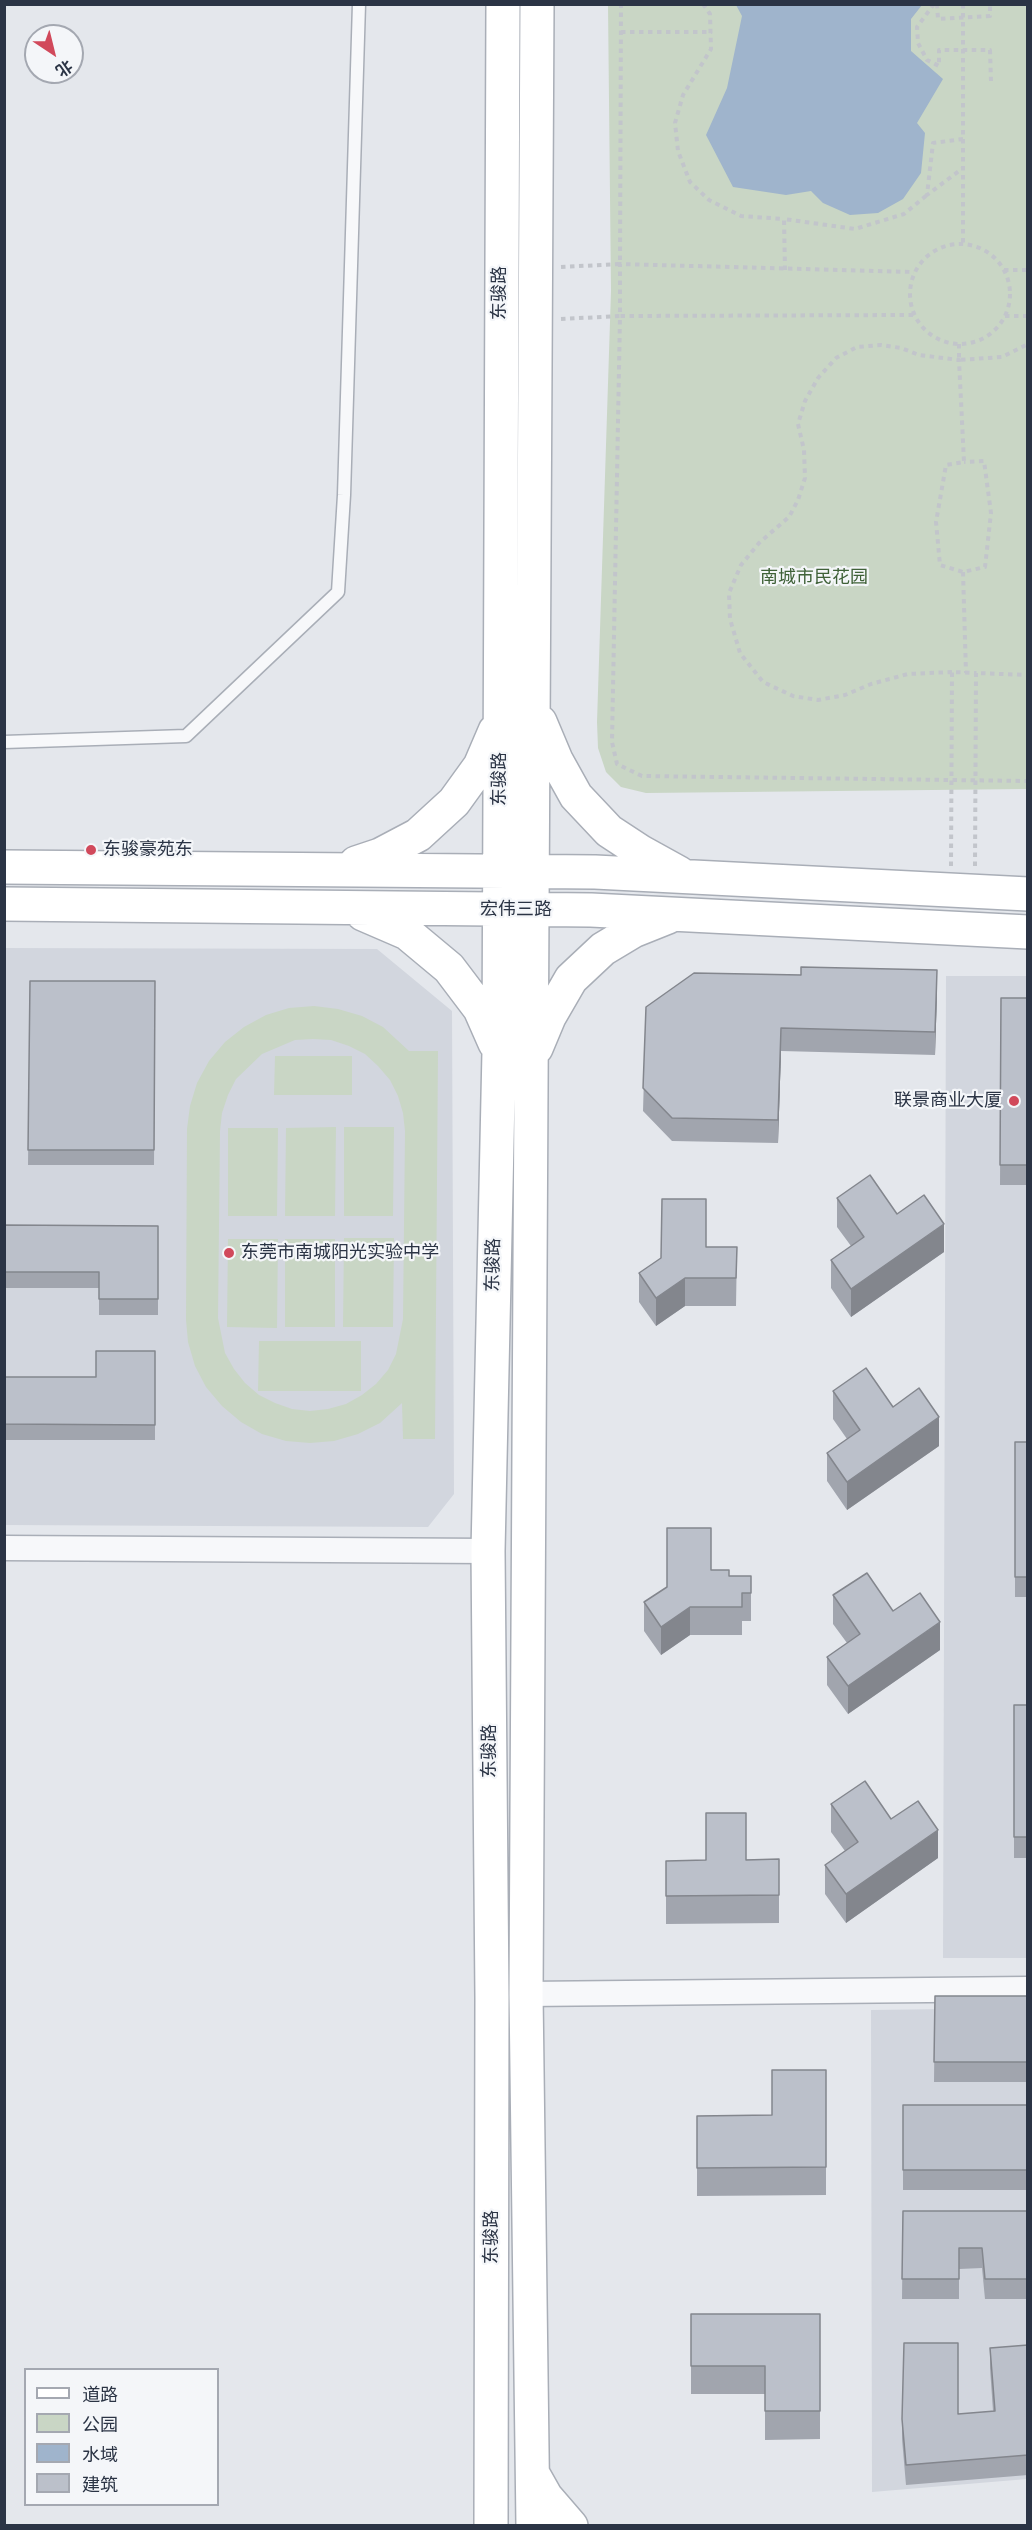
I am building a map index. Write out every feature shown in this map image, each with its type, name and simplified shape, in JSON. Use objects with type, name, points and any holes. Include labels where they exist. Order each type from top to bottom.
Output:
[{"type":"street","name":"东骏路","points":[[491,2526],[492,1986],[488,1551],[499,1051],[503,4]]},
{"type":"street","name":"东骏路","points":[[533,2526],[526,1994],[537,4]]},
{"type":"street","points":[[534,708],[556,760],[576,796],[609,831],[688,878]]},
{"type":"street","points":[[337,869],[380,855],[418,835],[447,809],[480,766],[500,721]]},
{"type":"street","points":[[4,867],[499,870],[1028,894]]},
{"type":"street","name":"宏伟三路","points":[[4,904],[591,910],[1028,932]]},
{"type":"street","points":[[350,908],[407,933],[449,968],[480,1009],[499,1051]]},
{"type":"street","points":[[532,1055],[549,1017],[571,979],[603,949],[633,931],[676,914]]},
{"type":"street","points":[[4,1548],[488,1551]]},
{"type":"street","points":[[526,1994],[1028,1989]]},
{"type":"street","points":[[533,2474],[546,2497],[571,2526]]},
{"type":"lane","points":[[4,742],[186,735],[338,592],[345,483],[359,4]]},
{"type":"path","points":[[621,4],[621,264],[612,742],[617,764],[642,776],[1028,781]]},
{"type":"path","points":[[704,4],[710,14],[711,49],[683,95],[675,123],[678,151],[690,182],[709,200],[741,216],[784,219],[855,229],[904,214],[963,168]]},
{"type":"path","points":[[935,4],[938,19],[990,16],[990,4]]},
{"type":"path","points":[[935,4],[917,27],[918,43],[927,60],[939,66],[939,50],[990,50],[991,81]]},
{"type":"path","points":[[963,4],[963,243]]},
{"type":"path","points":[[621,32],[712,32]]},
{"type":"path","points":[[927,195],[933,143],[963,139]]},
{"type":"path","points":[[784,219],[785,270]]},
{"type":"path","points":[[963,243],[982,249],[995,258],[1004,270],[1009,285],[1010,301],[1005,316],[996,329],[982,339],[959,344],[935,338],[922,328],[909,301],[914,272],[923,260],[936,250],[963,243]]},
{"type":"path","points":[[536,268],[621,264],[914,272]]},
{"type":"path","points":[[1004,270],[1028,270]]},
{"type":"path","points":[[536,321],[620,316],[914,315]]},
{"type":"path","points":[[1005,316],[1028,316]]},
{"type":"path","points":[[959,344],[964,462]]},
{"type":"path","points":[[1028,344],[1002,357],[959,360],[919,355],[901,348],[881,345],[857,347],[836,357],[818,378],[805,401],[798,424],[804,450],[805,478],[798,500],[789,517],[759,543],[741,565],[729,593],[730,619],[740,653],[763,682],[793,696],[819,700],[845,695],[871,684],[908,674],[952,672],[1028,675]]},
{"type":"path","points":[[984,461],[991,513],[985,567],[963,572],[940,565],[936,522],[946,465],[964,462],[984,461]]},
{"type":"path","points":[[963,572],[966,673]]},
{"type":"path","points":[[952,672],[952,781],[963,891]]},
{"type":"path","points":[[963,891],[976,781],[976,673]]},
{"type":"shaded area","name":"东莞市南城阳光实验中学","points":[[5,948],[377,949],[452,1011],[454,1494],[428,1527],[5,1525]]},
{"type":"shaded area","points":[[946,976],[1027,976],[1027,1958],[943,1958]]},
{"type":"shaded area","points":[[1027,2008],[1027,2479],[872,2492],[871,2010]]},
{"type":"green space","name":"南城市民花园","points":[[608,5],[1027,5],[1027,789],[646,793],[621,787],[606,772],[598,748],[597,722],[611,291]]},
{"type":"green space","points":[[314,1006],[338,1009],[362,1016],[383,1027],[409,1051],[438,1051],[435,1439],[403,1439],[402,1403],[380,1423],[358,1434],[334,1441],[310,1443],[286,1441],[262,1434],[241,1422],[222,1406],[206,1387],[195,1366],[188,1342],[186,1320],[187,1129],[190,1106],[197,1083],[209,1061],[225,1042],[244,1027],[266,1015],[289,1008]],"holes":[[[295,1040],[331,1040],[365,1054],[378,1066],[390,1080],[403,1113],[405,1131],[403,1319],[396,1354],[388,1370],[376,1384],[346,1404],[310,1411],[292,1409],[259,1395],[245,1383],[225,1353],[218,1318],[220,1131],[222,1113],[236,1079],[262,1054]]]},
{"type":"green space","points":[[275,1056],[352,1056],[352,1095],[274,1095]]},
{"type":"green space","points":[[336,1127],[335,1216],[285,1216],[286,1128]]},
{"type":"green space","points":[[344,1127],[394,1127],[393,1216],[344,1216]]},
{"type":"green space","points":[[228,1128],[278,1128],[277,1216],[228,1216]]},
{"type":"green space","points":[[344,1238],[394,1238],[393,1327],[343,1327]]},
{"type":"green space","points":[[228,1239],[278,1239],[277,1328],[227,1327]]},
{"type":"green space","points":[[285,1239],[335,1239],[335,1327],[285,1327]]},
{"type":"green space","points":[[259,1341],[361,1341],[361,1391],[258,1391]]},
{"type":"water","points":[[736,5],[922,5],[911,19],[911,51],[943,79],[917,123],[925,133],[921,173],[903,199],[878,213],[850,215],[823,203],[811,191],[786,195],[733,187],[706,135],[727,88],[742,16]]},
{"type":"building","points":[[801,967],[937,970],[935,1032],[781,1028],[778,1120],[672,1118],[643,1088],[646,1007],[694,973],[801,975]]},
{"type":"building","points":[[30,981],[155,981],[154,1150],[28,1150]]},
{"type":"building","name":"联景商业大厦","points":[[1001,998],[1028,998],[1028,1165],[1000,1165]]},
{"type":"building","points":[[870,1175],[897,1214],[924,1195],[944,1224],[851,1289],[831,1260],[864,1237],[837,1198]]},
{"type":"building","points":[[662,1199],[706,1199],[706,1247],[737,1247],[736,1278],[685,1278],[656,1298],[639,1273],[661,1258]]},
{"type":"building","points":[[4,1225],[158,1226],[158,1299],[99,1299],[99,1272],[4,1272]]},
{"type":"building","points":[[96,1351],[155,1351],[155,1425],[4,1424],[4,1377],[96,1377]]},
{"type":"building","points":[[866,1368],[893,1407],[919,1388],[939,1417],[847,1482],[827,1453],[860,1430],[833,1391]]},
{"type":"building","points":[[1015,1442],[1028,1442],[1028,1577],[1015,1577]]},
{"type":"building","points":[[667,1528],[711,1528],[711,1570],[729,1570],[729,1576],[751,1576],[751,1593],[742,1593],[742,1607],[690,1607],[661,1627],[644,1602],[667,1587]]},
{"type":"building","points":[[867,1573],[893,1611],[920,1593],[940,1622],[848,1686],[827,1657],[860,1634],[833,1595]]},
{"type":"building","points":[[1014,1705],[1028,1705],[1028,1837],[1014,1837]]},
{"type":"building","points":[[865,1781],[891,1819],[918,1801],[938,1830],[846,1894],[825,1865],[858,1842],[831,1804]]},
{"type":"building","points":[[706,1813],[746,1813],[746,1860],[779,1859],[779,1895],[666,1896],[666,1861],[706,1860]]},
{"type":"building","points":[[935,1996],[1028,1996],[1028,2062],[934,2062]]},
{"type":"building","points":[[772,2070],[826,2070],[826,2167],[697,2168],[697,2116],[772,2115]]},
{"type":"building","points":[[903,2105],[1028,2105],[1028,2170],[903,2170]]},
{"type":"building","points":[[903,2211],[1028,2211],[1028,2279],[985,2279],[982,2248],[959,2248],[959,2279],[902,2279]]},
{"type":"building","points":[[691,2314],[820,2314],[820,2411],[765,2411],[765,2366],[691,2366]]},
{"type":"building","points":[[904,2343],[958,2343],[958,2414],[995,2411],[990,2348],[1028,2345],[1028,2455],[906,2465],[902,2419]]},
{"type":"place","name":"东骏豪苑东","points":[[91,850]]},
{"type":"place","name":"联景商业大厦","points":[[1014,1101]]},
{"type":"place","name":"东莞市南城阳光实验中学","points":[[229,1253]]}]
